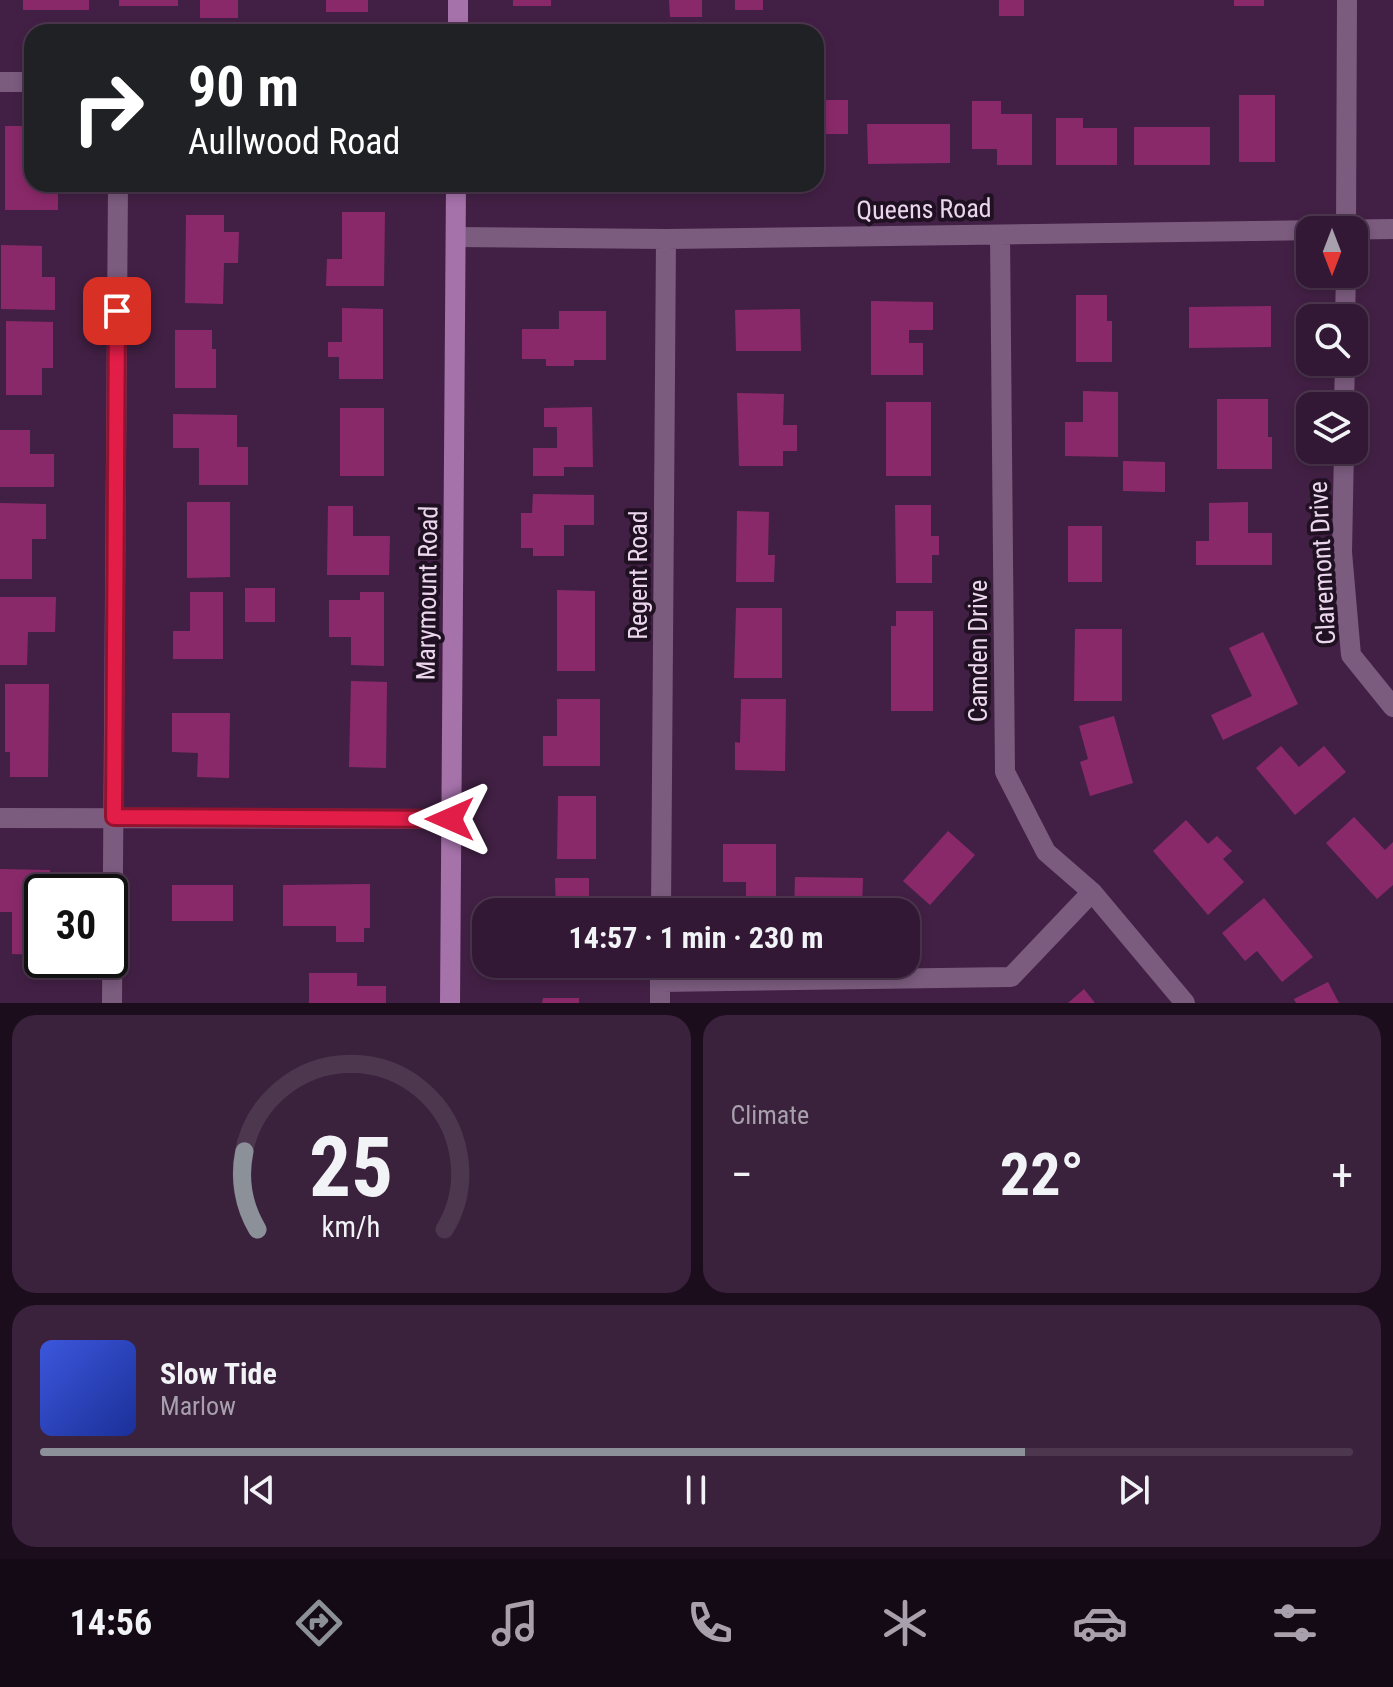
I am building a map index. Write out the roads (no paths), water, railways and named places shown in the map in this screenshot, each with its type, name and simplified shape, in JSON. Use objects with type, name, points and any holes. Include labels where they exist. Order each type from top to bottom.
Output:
[{"type":"street","points":[[458,0],[458,24]]},
{"type":"street","points":[[1346,216],[1347,0]]},
{"type":"street","points":[[0,82],[24,82]]},
{"type":"street","points":[[112,1003],[118,192]]},
{"type":"street","name":"Marymount Road","points":[[450,1003],[456,192]]},
{"type":"street","name":"Queens Road","points":[[1368,229],[1393,229]]},
{"type":"street","name":"Queens Road","points":[[456,237],[666,239],[1296,230]]},
{"type":"street","name":"Camden Drive","points":[[1000,235],[1005,772],[1046,852],[1092,892],[1185,1003]]},
{"type":"street","name":"Regent Road","points":[[661,898],[666,239]]},
{"type":"street","name":"Claremont Drive","points":[[1344,464],[1342,552],[1351,655],[1393,707]]},
{"type":"street","points":[[0,818],[450,819]]},
{"type":"street","points":[[660,983],[1011,977],[1092,892]]}]
